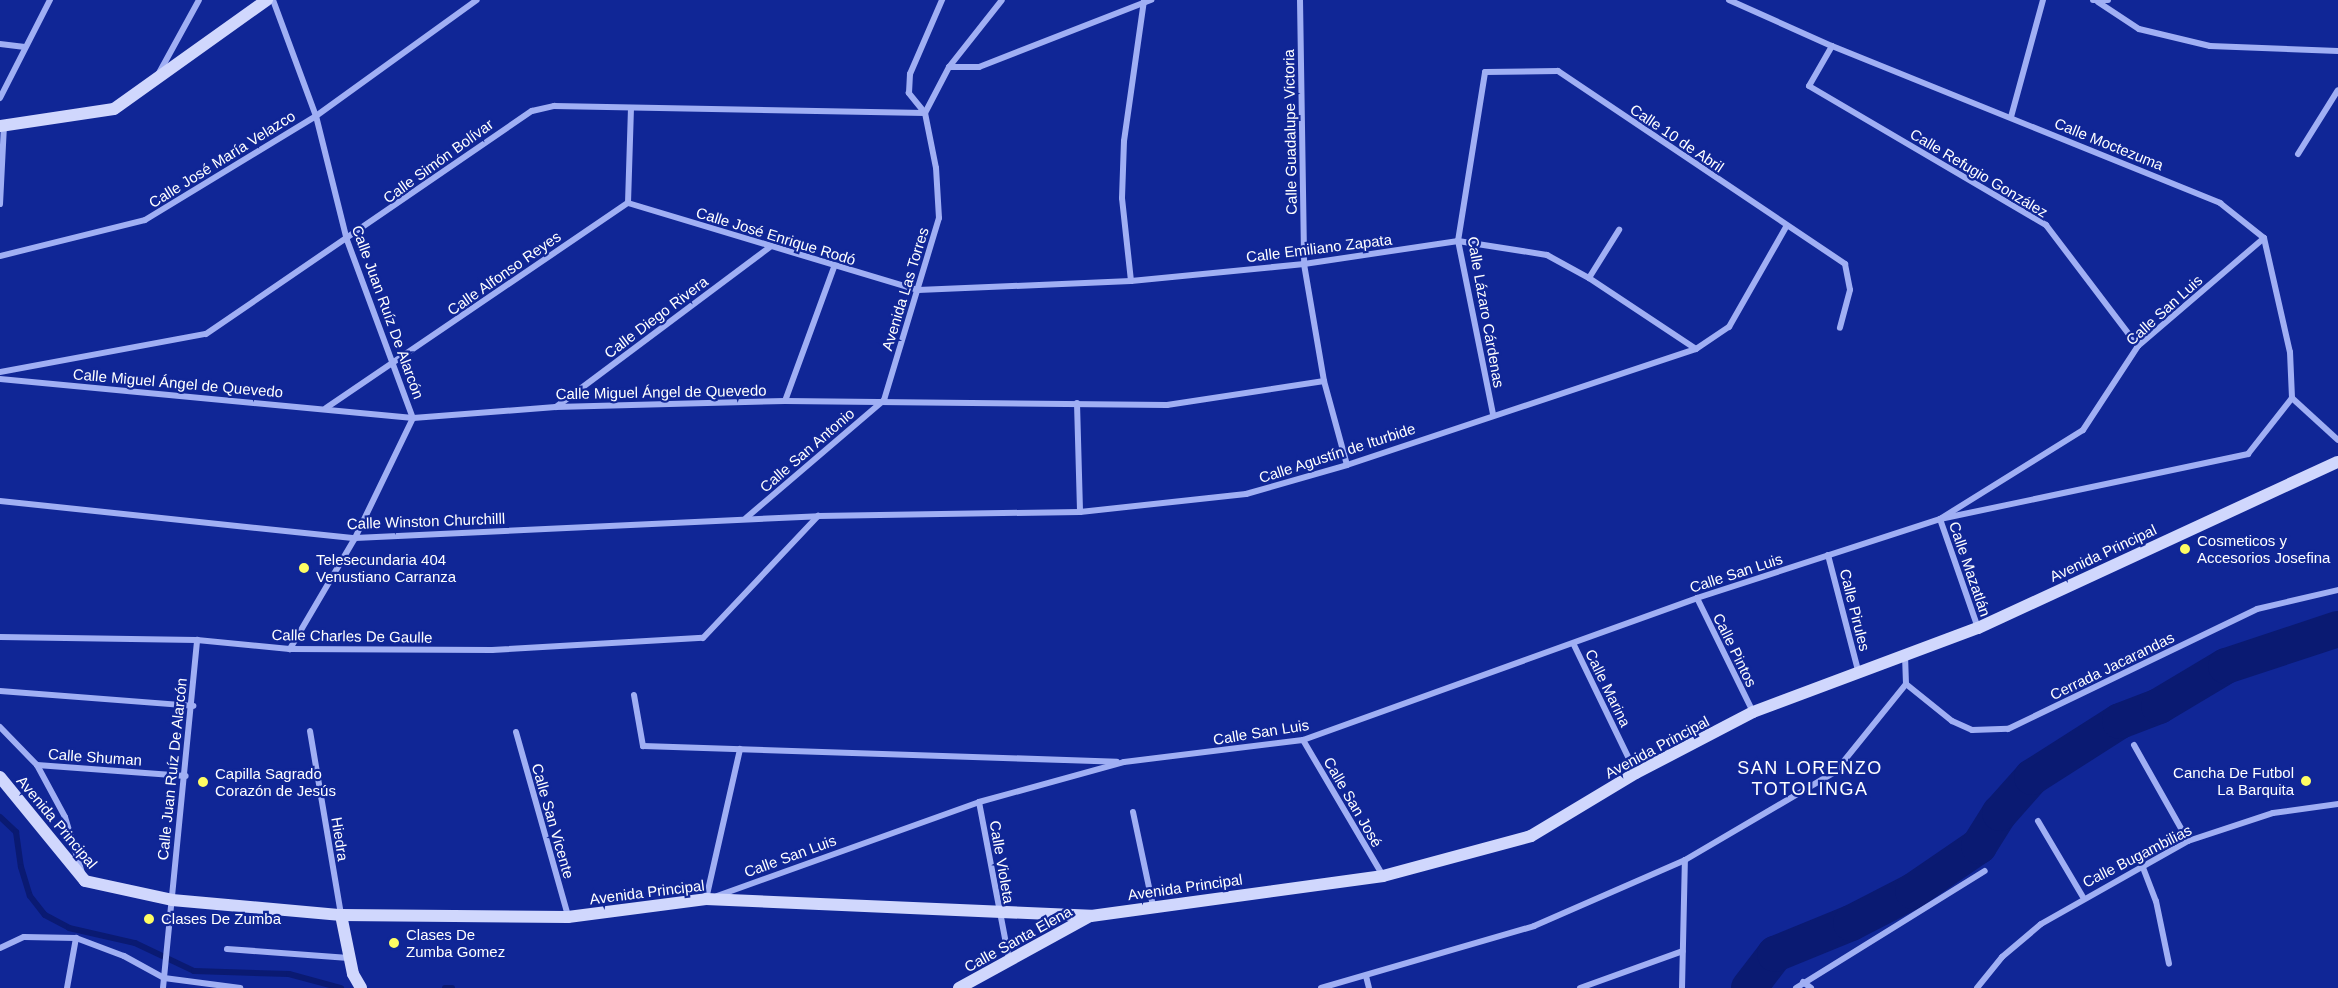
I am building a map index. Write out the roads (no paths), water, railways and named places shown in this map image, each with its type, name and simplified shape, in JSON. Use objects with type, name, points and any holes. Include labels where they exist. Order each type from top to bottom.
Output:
[{"type":"street","points":[[0,98],[50,0]]},
{"type":"street","points":[[156,80],[199,0]]},
{"type":"street","points":[[1,201],[2,126],[114,109],[267,0]]},
{"type":"street","name":"Calle Juan Ruíz De Alarcón","points":[[273,0],[315,116],[347,240],[413,418],[355,538],[290,649]]},
{"type":"street","name":"Calle José María Velazco","points":[[0,256],[146,220],[315,116],[477,0]]},
{"type":"street","name":"Avenida Las Torres","points":[[884,400],[939,218],[936,168],[925,113],[909,93],[910,74],[942,0]]},
{"type":"street","points":[[925,113],[949,68],[1002,0]]},
{"type":"street","points":[[949,68],[979,67],[1151,0]]},
{"type":"street","name":"Calle Guadalupe Victoria","points":[[1300,0],[1304,264],[1324,381],[1347,465]]},
{"type":"street","name":"Calle Moctezuma","points":[[1729,0],[1832,46],[2220,202],[2264,238]]},
{"type":"street","points":[[2011,117],[2043,0]]},
{"type":"street","points":[[2095,1],[2108,0]]},
{"type":"street","points":[[2095,1],[2139,29],[2210,46],[2338,51]]},
{"type":"street","points":[[1131,281],[1122,198],[1124,141],[1144,2]]},
{"type":"street","points":[[0,44],[25,47]]},
{"type":"street","name":"Calle Refugio González","points":[[1832,46],[1809,86],[2046,225],[2138,346]]},
{"type":"street","name":"Calle 10 de Abril","points":[[1485,72],[1558,71],[1786,227],[1845,264],[1850,290],[1840,328]]},
{"type":"street","name":"Calle Lázaro Cárdenas","points":[[1485,72],[1458,241],[1493,414]]},
{"type":"street","points":[[2298,154],[2338,90]]},
{"type":"street","name":"Calle Simón Bolívar","points":[[0,372],[206,334],[347,240],[532,111],[554,106],[925,113]]},
{"type":"street","points":[[628,202],[632,108]]},
{"type":"street","name":"Calle José Enrique Rodó","points":[[628,202],[834,267],[918,290]]},
{"type":"street","name":"Calle Alfonso Reyes","points":[[326,409],[628,202]]},
{"type":"street","name":"Calle Agustín de Iturbide","points":[[818,516],[1080,512],[1246,494],[1347,465],[1493,414],[1696,349],[1729,327],[1786,227]]},
{"type":"street","points":[[1589,278],[1619,230]]},
{"type":"street","points":[[1940,519],[2248,454],[2292,398],[2290,352],[2264,238]]},
{"type":"street","name":"Calle San Luis","points":[[706,899],[979,802],[1124,762],[1303,740],[1574,645],[1697,598],[1940,519],[2083,430],[2138,346],[2264,238]]},
{"type":"street","name":"Calle Emiliano Zapata","points":[[918,290],[1131,281],[1304,264],[1458,241],[1547,255],[1589,278],[1696,349]]},
{"type":"street","name":"Calle Diego Rivera","points":[[556,406],[770,247]]},
{"type":"street","points":[[785,401],[834,267]]},
{"type":"street","name":"Calle Miguel Ángel de Quevedo","points":[[0,378],[413,418],[556,406],[785,401],[884,400],[1167,405],[1324,381]]},
{"type":"street","points":[[2292,398],[2338,440]]},
{"type":"street","name":"Calle San Antonio","points":[[746,518],[884,400]]},
{"type":"street","points":[[1077,403],[1080,512]]},
{"type":"street","name":"Avenida Principal","points":[[0,777],[85,881],[172,900],[340,915],[568,917],[706,899],[998,915],[1091,916],[1383,876],[1531,836],[1636,773],[1753,712],[1858,670],[1978,628],[2338,462]]},
{"type":"street","name":"Calle Winston Churchilll","points":[[0,501],[355,538],[818,516]]},
{"type":"street","name":"Calle Charles De Gaulle","points":[[0,637],[197,640],[290,649],[492,650],[703,638],[818,516]]},
{"type":"street","name":"Calle Mazatlán","points":[[1940,519],[1978,628]]},
{"type":"street","name":"Calle Pirules","points":[[1828,555],[1858,670]]},
{"type":"street","name":"Cerrada Jacarandas","points":[[1906,684],[1952,721],[1972,730],[2008,729],[2257,609],[2338,590]]},
{"type":"street","name":"Calle Pintos","points":[[1697,598],[1753,712]]},
{"type":"street","name":"Calle Juan Ruíz De Alarcón","points":[[163,988],[172,900],[174,853],[186,776],[193,706],[197,640]]},
{"type":"street","name":"Calle Marina","points":[[1574,645],[1636,773]]},
{"type":"street","points":[[1321,988],[1534,926],[1685,860],[1835,772],[1906,684],[1905,653]]},
{"type":"street","points":[[0,692],[193,706]]},
{"type":"street","points":[[634,695],[643,746],[740,749],[706,899]]},
{"type":"street","points":[[0,727],[37,765],[64,817],[85,881]]},
{"type":"street","name":"Hiedra","points":[[310,731],[340,915]]},
{"type":"street","name":"Calle San Vicente","points":[[516,732],[568,917]]},
{"type":"street","name":"Calle San José","points":[[1303,740],[1383,876]]},
{"type":"street","points":[[2134,745],[2188,841]]},
{"type":"street","name":"Calle San Luis","points":[[740,749],[1124,762]]},
{"type":"street","name":"Calle Shuman","points":[[37,765],[186,776]]},
{"type":"street","name":"Calle Violeta","points":[[979,802],[998,915],[1009,961]]},
{"type":"street","name":"Calle Bugambilias","points":[[1977,988],[2002,957],[2041,924],[2083,897],[2188,841],[2273,813],[2338,804]]},
{"type":"street","points":[[1133,812],[1153,906]]},
{"type":"street","points":[[2038,821],[2083,897]]},
{"type":"street","points":[[1682,988],[1685,860]]},
{"type":"street","points":[[2142,865],[2156,901],[2169,964]]},
{"type":"street","points":[[1796,988],[1985,871]]},
{"type":"street","points":[[340,915],[353,974],[361,988]]},
{"type":"street","name":"Calle Santa Elena","points":[[959,988],[1091,916]]},
{"type":"street","points":[[2,947],[24,937],[76,938],[124,956],[164,978],[240,988]]},
{"type":"street","points":[[67,988],[76,938]]},
{"type":"street","points":[[227,949],[350,958]]},
{"type":"street","points":[[1580,988],[1683,951]]},
{"type":"street","points":[[1366,976],[1369,988]]},
{"type":"street","points":[[1803,982],[1810,988]]},
{"type":"waterway","points":[[1749,988],[1775,954],[1851,923],[1913,891],[1979,846],[2000,813],[2032,777],[2120,721],[2159,706],[2226,666],[2338,629]]},
{"type":"waterway","points":[[0,817],[16,832],[21,867],[30,896],[45,915],[69,928],[135,943],[194,971],[289,974],[341,988]]},
{"type":"waterway","points":[[445,988],[452,988]]},
{"type":"place","name":"Cosmeticos y Accesorios Josefina","points":[[2185,549]]},
{"type":"place","name":"Telesecundaria 404 Venustiano Carranza","points":[[304,568]]},
{"type":"place","name":"Cancha De Futbol La Barquita","points":[[2306,781]]},
{"type":"place","name":"Capilla Sagrado Corazón de Jesús","points":[[203,782]]},
{"type":"place","name":"Clases De Zumba","points":[[149,919]]},
{"type":"place","name":"Clases De Zumba Gomez","points":[[394,943]]},
{"type":"district","name":"SAN LORENZO TOTOLINGA","points":[[1810,779]]}]
